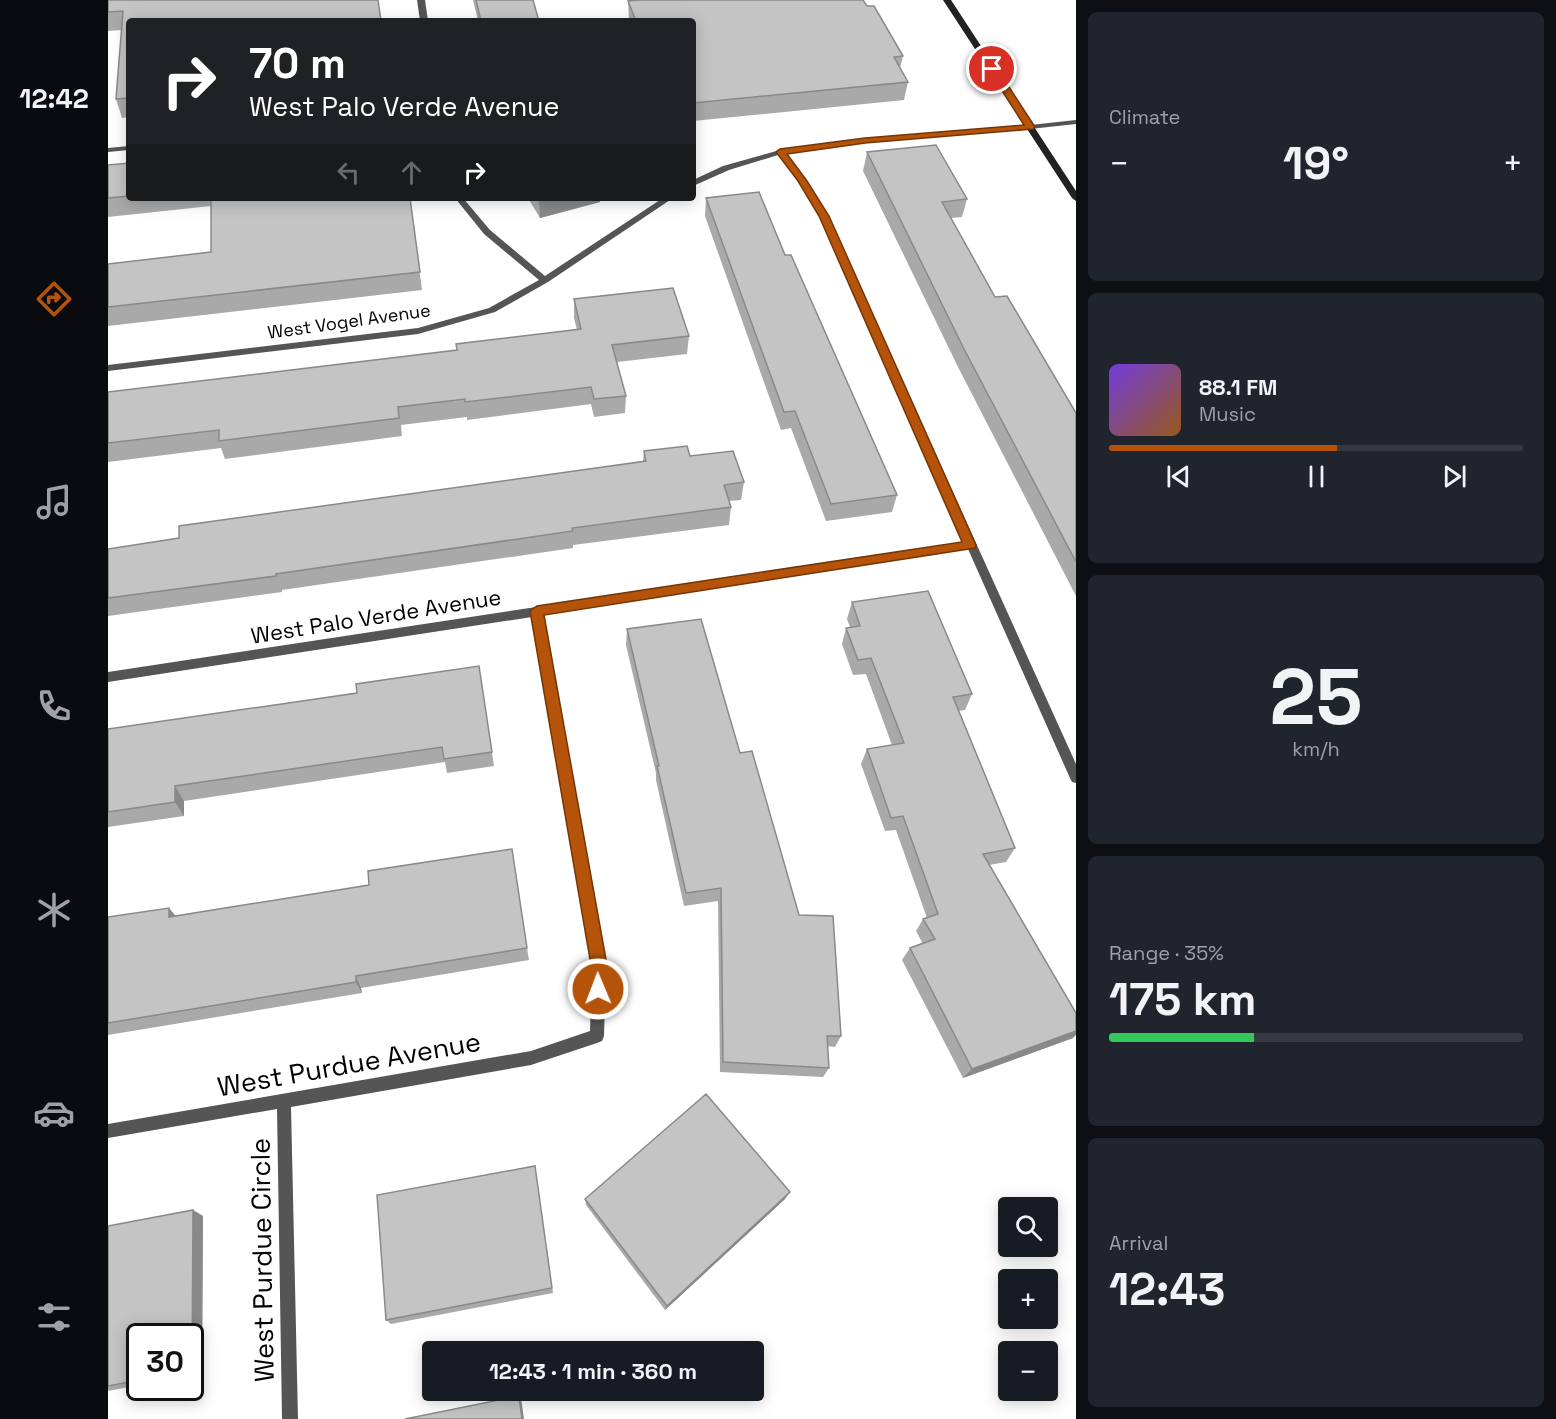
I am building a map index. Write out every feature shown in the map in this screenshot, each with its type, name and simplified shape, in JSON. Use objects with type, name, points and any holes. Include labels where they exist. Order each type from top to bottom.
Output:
[{"type":"main road","points":[[947,0],[1076,198]]},
{"type":"street","points":[[421,0],[424,18]]},
{"type":"street","points":[[696,182],[726,168],[780,152],[865,141],[1076,122]]},
{"type":"street","points":[[108,150],[126,148]]},
{"type":"street","points":[[780,152],[803,181],[824,216],[1076,778]]},
{"type":"street","points":[[461,201],[469,215],[489,235],[545,280]]},
{"type":"street","name":"West Vogel Avenue","points":[[108,368],[418,332],[492,310],[545,280],[664,201]]},
{"type":"street","name":"West Palo Verde Avenue","points":[[108,677],[970,545]]},
{"type":"street","name":"West Purdue Avenue","points":[[108,1131],[531,1058],[597,1036],[599,965],[537,611]]},
{"type":"street","name":"West Purdue Circle","points":[[285,1101],[290,1419]]},
{"type":"building","points":[[108,0],[378,0],[381,18],[126,18],[126,98],[116,99],[123,11],[108,12]]},
{"type":"building","points":[[476,0],[533,0],[538,18],[480,18]]},
{"type":"building","points":[[863,0],[867,6],[874,6],[903,56],[894,57],[908,82],[696,103],[696,18],[635,18],[628,1]]},
{"type":"building","points":[[936,145],[967,199],[942,202],[995,297],[1007,296],[1076,413],[1076,562],[964,349],[867,152]]},
{"type":"building","points":[[126,163],[126,196],[108,198],[108,165]]},
{"type":"building","points":[[759,192],[785,255],[791,255],[897,495],[831,504],[795,411],[784,412],[706,198]]},
{"type":"building","points":[[211,201],[410,201],[420,272],[108,307],[108,264],[211,252]]},
{"type":"building","points":[[673,288],[689,336],[612,345],[626,396],[594,399],[591,387],[465,402],[465,399],[398,407],[399,418],[219,441],[219,430],[108,443],[108,392],[457,350],[456,344],[581,329],[574,299]]},
{"type":"building","points":[[687,446],[690,456],[733,451],[744,482],[724,485],[731,507],[572,528],[573,531],[276,574],[276,576],[108,598],[108,549],[179,538],[179,526],[646,461],[644,451]]},
{"type":"building","points":[[928,591],[972,694],[953,697],[1015,848],[983,854],[1076,1013],[1076,1031],[972,1069],[910,948],[935,939],[923,919],[938,914],[903,816],[891,818],[867,749],[904,743],[871,658],[858,660],[846,628],[860,626],[852,602]]},
{"type":"building","points":[[701,619],[740,753],[752,751],[799,915],[833,916],[841,1036],[827,1036],[829,1068],[723,1062],[721,888],[686,893],[627,629]]},
{"type":"building","points":[[479,666],[492,752],[444,759],[442,747],[175,786],[175,802],[108,812],[108,729],[357,693],[356,684]]},
{"type":"building","points":[[512,849],[527,948],[356,976],[356,982],[108,1023],[108,917],[169,908],[169,917],[369,885],[368,871]]},
{"type":"building","points":[[706,1094],[790,1192],[667,1306],[585,1199]]},
{"type":"building","points":[[535,1166],[552,1288],[386,1320],[377,1195]]},
{"type":"building","points":[[193,1210],[192,1323],[126,1323],[126,1383],[108,1386],[108,1226]]},
{"type":"building","points":[[494,1401],[520,1401],[522,1419],[405,1419]]},
{"type":"route","points":[[598,989],[599,965],[537,611],[970,545],[824,216],[803,181],[780,152],[963,131],[1030,127],[992,69]]}]
